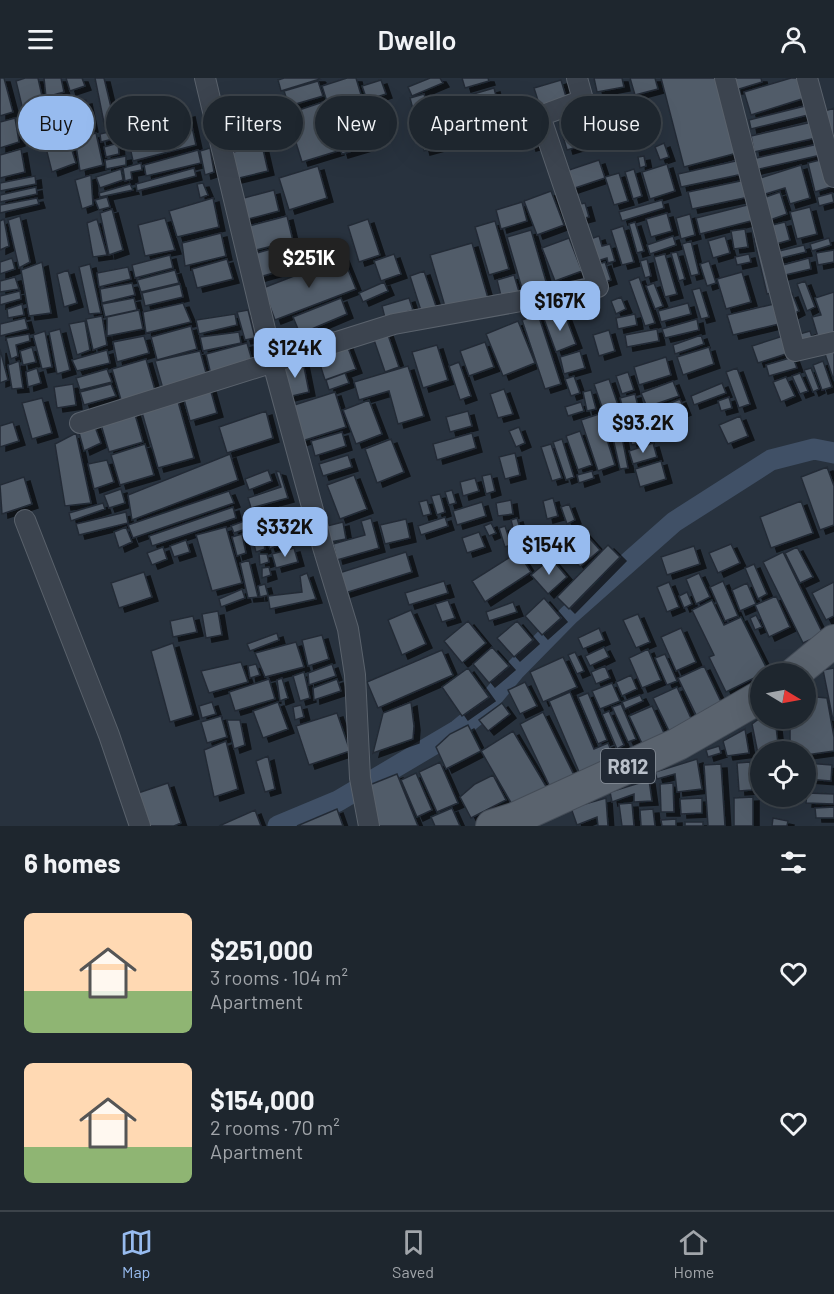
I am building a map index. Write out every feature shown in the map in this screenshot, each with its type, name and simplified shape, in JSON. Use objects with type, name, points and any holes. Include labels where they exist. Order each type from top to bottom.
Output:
[{"type":"main road","points":[[807,663],[834,640]]},
{"type":"main road","name":"R812","points":[[507,824],[678,744],[750,703]]},
{"type":"street","points":[[205,78],[273,363],[322,547],[348,629],[356,675],[360,778],[369,826]]},
{"type":"street","points":[[80,423],[394,324],[598,287],[540,116],[583,100],[577,78]]},
{"type":"street","points":[[725,78],[795,351],[834,342]]},
{"type":"street","points":[[807,78],[834,177]]},
{"type":"street","points":[[25,520],[109,735],[140,826]]},
{"type":"building","points":[[0,78],[4,78],[13,112],[0,116]]},
{"type":"building","points":[[38,78],[42,96],[20,96],[16,81]]},
{"type":"building","points":[[44,78],[61,78],[64,92],[46,96]]},
{"type":"building","points":[[66,78],[82,78],[85,86],[70,91]]},
{"type":"building","points":[[95,78],[104,78],[108,96],[106,96],[105,128]]},
{"type":"building","points":[[284,78],[320,79],[281,91],[278,80]]},
{"type":"building","points":[[347,78],[356,78],[361,96],[325,96],[322,86]]},
{"type":"building","points":[[430,78],[440,78],[443,83],[412,96],[408,87]]},
{"type":"building","points":[[462,78],[488,78],[489,81],[465,88]]},
{"type":"building","points":[[594,78],[622,78],[624,87],[597,92]]},
{"type":"building","points":[[630,78],[655,78],[658,89],[635,95]]},
{"type":"building","points":[[661,78],[722,78],[741,152],[684,167]]},
{"type":"building","points":[[733,78],[761,78],[762,82],[736,90]]},
{"type":"building","points":[[791,78],[799,78],[805,98],[751,115],[744,92]]},
{"type":"building","points":[[381,80],[386,94],[366,96],[362,86]]},
{"type":"building","points":[[561,80],[566,96],[561,96],[561,102],[549,105],[549,96],[537,96],[534,88]]},
{"type":"building","points":[[318,81],[323,96],[315,96],[315,98],[303,102],[303,96],[286,96],[284,91]]},
{"type":"building","points":[[494,88],[496,96],[470,96]]},
{"type":"building","points":[[315,105],[315,150],[338,151],[302,162],[298,150],[303,150],[303,109]]},
{"type":"building","points":[[805,106],[808,115],[751,129],[749,120]]},
{"type":"building","points":[[834,108],[834,133],[826,136],[819,113]]},
{"type":"building","points":[[15,118],[18,142],[0,148],[0,122]]},
{"type":"building","points":[[191,122],[196,145],[191,146]]},
{"type":"building","points":[[812,122],[816,138],[754,152],[751,136]]},
{"type":"building","points":[[96,133],[103,165],[80,171],[77,150],[94,150],[94,134]]},
{"type":"building","points":[[106,133],[106,141],[101,142],[100,134]]},
{"type":"building","points":[[664,143],[669,157],[660,160],[656,150],[661,150],[661,144]]},
{"type":"building","points":[[818,144],[821,155],[755,170],[752,159]]},
{"type":"building","points":[[106,146],[106,150],[119,150],[119,154],[106,157],[104,147]]},
{"type":"building","points":[[21,150],[25,172],[0,178],[0,155]]},
{"type":"building","points":[[46,150],[72,150],[76,163],[52,172]]},
{"type":"building","points":[[131,150],[176,150],[133,161]]},
{"type":"building","points":[[198,150],[201,163],[146,176],[144,165]]},
{"type":"building","points":[[210,150],[214,172],[205,175],[200,151]]},
{"type":"building","points":[[241,150],[263,150],[268,171],[231,180],[225,154]]},
{"type":"building","points":[[341,150],[356,150],[342,154]]},
{"type":"building","points":[[126,156],[126,165],[106,169],[105,160]]},
{"type":"building","points":[[644,156],[646,166],[640,168],[638,157]]},
{"type":"building","points":[[824,159],[831,187],[815,192],[808,163]]},
{"type":"building","points":[[599,160],[605,178],[572,189],[566,171]]},
{"type":"building","points":[[740,160],[743,174],[681,187],[678,174]]},
{"type":"building","points":[[141,163],[142,170],[131,172],[132,179],[125,181],[123,168]]},
{"type":"building","points":[[667,164],[675,191],[650,199],[642,172]]},
{"type":"building","points":[[801,165],[810,198],[790,204],[785,188],[759,196],[754,180]]},
{"type":"building","points":[[318,166],[327,198],[289,210],[279,178]]},
{"type":"building","points":[[194,168],[196,176],[137,191],[136,184]]},
{"type":"building","points":[[121,169],[123,180],[100,188],[96,177]]},
{"type":"building","points":[[634,169],[642,196],[633,199],[625,172]]},
{"type":"building","points":[[619,173],[628,201],[614,205],[605,177]]},
{"type":"building","points":[[91,175],[93,205],[82,209],[75,180]]},
{"type":"building","points":[[35,176],[36,184],[0,191],[0,183]]},
{"type":"building","points":[[745,180],[749,197],[692,209],[688,192]]},
{"type":"building","points":[[203,183],[208,195],[200,198],[197,184]]},
{"type":"building","points":[[130,184],[133,190],[100,197],[99,193]]},
{"type":"building","points":[[36,187],[37,194],[0,202],[0,195]]},
{"type":"building","points":[[274,190],[279,211],[245,220],[240,199]]},
{"type":"building","points":[[551,191],[564,225],[537,235],[524,201]]},
{"type":"building","points":[[780,192],[787,214],[767,221],[760,199]]},
{"type":"building","points":[[832,193],[834,202],[819,206],[817,197]]},
{"type":"building","points":[[107,197],[110,207],[99,210],[95,200]]},
{"type":"building","points":[[37,198],[39,204],[0,213],[0,205]]},
{"type":"building","points":[[213,198],[219,227],[177,237],[169,211]]},
{"type":"building","points":[[662,200],[664,208],[622,221],[619,212]]},
{"type":"building","points":[[522,202],[527,221],[501,229],[496,210]]},
{"type":"building","points":[[585,203],[589,217],[581,219],[576,205]]},
{"type":"building","points":[[751,204],[755,220],[700,234],[696,218]]},
{"type":"building","points":[[810,207],[817,234],[797,239],[790,212]]},
{"type":"building","points":[[112,209],[123,250],[109,255],[100,213]]},
{"type":"building","points":[[667,213],[672,231],[651,237],[646,219]]},
{"type":"building","points":[[690,214],[695,235],[681,239],[676,218]]},
{"type":"building","points":[[20,216],[30,262],[19,268],[8,220]]},
{"type":"building","points":[[287,216],[293,241],[252,251],[245,227]]},
{"type":"building","points":[[165,218],[175,250],[145,256],[138,225]]},
{"type":"building","points":[[4,219],[9,246],[0,250],[0,221]]},
{"type":"building","points":[[97,219],[107,255],[93,257],[87,223]]},
{"type":"building","points":[[368,219],[380,255],[359,262],[348,226]]},
{"type":"building","points":[[495,221],[509,269],[489,275],[475,227]]},
{"type":"building","points":[[635,222],[644,251],[637,253],[629,224]]},
{"type":"building","points":[[785,222],[790,240],[773,245],[768,226]]},
{"type":"building","points":[[623,226],[634,262],[622,265],[611,230]]},
{"type":"building","points":[[745,229],[748,247],[734,249],[731,231]]},
{"type":"building","points":[[531,230],[547,285],[523,292],[507,237]]},
{"type":"building","points":[[221,233],[226,256],[185,266],[182,243]]},
{"type":"building","points":[[599,236],[602,246],[610,244],[615,261],[608,263],[607,258],[594,262],[587,240]]},
{"type":"building","points":[[673,236],[676,245],[650,254],[647,245]]},
{"type":"building","points":[[725,236],[730,253],[713,258],[708,241]]},
{"type":"building","points":[[569,238],[582,271],[555,281],[542,248]]},
{"type":"building","points":[[762,238],[775,292],[767,294],[754,239]]},
{"type":"building","points":[[829,238],[831,245],[812,251],[810,244]]},
{"type":"building","points":[[691,241],[699,274],[691,276],[682,244]]},
{"type":"building","points":[[295,242],[302,265],[256,278],[250,255]]},
{"type":"building","points":[[472,243],[488,298],[446,310],[430,255]]},
{"type":"building","points":[[804,245],[806,252],[777,259],[775,252]]},
{"type":"building","points":[[834,250],[834,262],[818,265],[816,253]]},
{"type":"building","points":[[677,252],[685,279],[679,281],[671,253]]},
{"type":"building","points":[[394,254],[401,274],[381,281],[374,261]]},
{"type":"building","points":[[665,254],[677,294],[665,297],[654,257]]},
{"type":"building","points":[[749,254],[751,262],[737,265],[735,257]]},
{"type":"building","points":[[170,255],[173,268],[135,278],[132,265]]},
{"type":"building","points":[[343,257],[356,289],[275,320],[263,288]]},
{"type":"building","points":[[12,258],[15,269],[0,274],[0,262]]},
{"type":"building","points":[[809,258],[811,269],[781,276],[779,266]]},
{"type":"building","points":[[227,259],[233,279],[197,288],[192,269]]},
{"type":"building","points":[[647,259],[651,276],[645,278],[640,261]]},
{"type":"building","points":[[709,261],[716,283],[707,286],[700,264]]},
{"type":"building","points":[[42,262],[51,313],[29,316],[21,270]]},
{"type":"building","points":[[605,262],[611,280],[602,283],[596,265]]},
{"type":"building","points":[[90,264],[101,313],[89,314],[79,267]]},
{"type":"building","points":[[128,267],[131,279],[99,287],[97,273]]},
{"type":"building","points":[[68,270],[77,303],[64,307],[57,274]]},
{"type":"building","points":[[175,270],[179,283],[141,292],[137,280]]},
{"type":"building","points":[[424,271],[437,309],[422,314],[410,276]]},
{"type":"building","points":[[742,272],[751,302],[726,309],[717,279]]},
{"type":"building","points":[[514,275],[520,295],[502,300],[497,280]]},
{"type":"building","points":[[15,277],[19,289],[0,292],[0,281]]},
{"type":"building","points":[[639,277],[655,323],[645,326],[629,281]]},
{"type":"building","points":[[805,281],[815,307],[807,311],[797,284]]},
{"type":"building","points":[[384,282],[388,291],[363,302],[359,293]]},
{"type":"building","points":[[132,283],[135,295],[102,303],[100,289]]},
{"type":"building","points":[[654,283],[663,306],[655,309],[646,286]]},
{"type":"building","points":[[180,284],[183,297],[145,306],[142,293]]},
{"type":"building","points":[[700,288],[709,317],[701,319],[692,290]]},
{"type":"building","points":[[20,291],[21,299],[0,305],[0,296]]},
{"type":"building","points":[[834,292],[834,338],[818,337],[812,317],[821,315],[815,298]]},
{"type":"building","points":[[792,293],[799,311],[791,315],[784,296]]},
{"type":"building","points":[[621,297],[626,309],[616,314],[611,301]]},
{"type":"building","points":[[134,298],[137,310],[105,317],[102,304]]},
{"type":"building","points":[[341,298],[347,314],[300,334],[293,317]]},
{"type":"building","points":[[409,298],[413,310],[385,318],[382,306]]},
{"type":"building","points":[[183,303],[191,322],[146,333],[143,312]]},
{"type":"building","points":[[688,303],[691,314],[661,322],[658,311]]},
{"type":"building","points":[[22,304],[24,315],[8,318],[7,309]]},
{"type":"building","points":[[774,304],[779,324],[733,335],[727,315]]},
{"type":"building","points":[[139,310],[143,329],[107,336],[107,317]]},
{"type":"building","points":[[248,310],[255,338],[245,340],[237,312]]},
{"type":"building","points":[[564,312],[576,344],[556,352],[544,319]]},
{"type":"building","points":[[235,314],[237,325],[199,334],[196,320]]},
{"type":"building","points":[[538,314],[561,384],[545,389],[522,320]]},
{"type":"building","points":[[635,314],[637,325],[618,329],[616,318]]},
{"type":"building","points":[[102,316],[107,345],[93,350],[86,319]]},
{"type":"building","points":[[25,318],[28,329],[0,336],[0,324]]},
{"type":"building","points":[[697,319],[699,330],[665,338],[662,329]]},
{"type":"building","points":[[85,321],[90,350],[77,355],[69,324]]},
{"type":"building","points":[[518,321],[535,363],[503,376],[486,334]]},
{"type":"building","points":[[191,326],[197,349],[157,360],[151,337]]},
{"type":"building","points":[[60,329],[70,370],[57,374],[49,332]]},
{"type":"building","points":[[386,329],[399,367],[385,372],[372,334]]},
{"type":"building","points":[[657,329],[659,341],[627,347],[625,335]]},
{"type":"building","points":[[609,330],[615,351],[599,356],[593,335]]},
{"type":"building","points":[[45,331],[52,367],[42,369],[33,335]]},
{"type":"building","points":[[810,331],[813,340],[799,345],[796,335]]},
{"type":"building","points":[[239,332],[241,343],[203,351],[200,337]]},
{"type":"building","points":[[29,334],[30,341],[16,345],[18,356],[11,359],[6,338]]},
{"type":"building","points":[[701,335],[704,344],[675,354],[673,345]]},
{"type":"building","points":[[786,335],[792,352],[758,363],[752,346]]},
{"type":"building","points":[[144,336],[149,353],[117,362],[113,342]]},
{"type":"building","points":[[485,342],[494,367],[469,376],[460,351]]},
{"type":"building","points":[[247,343],[254,367],[212,379],[206,354]]},
{"type":"building","points":[[347,345],[356,369],[325,380],[317,355]]},
{"type":"building","points":[[437,345],[448,380],[423,388],[412,352]]},
{"type":"building","points":[[32,347],[36,362],[23,365],[20,351]]},
{"type":"building","points":[[709,347],[714,364],[683,375],[677,357]]},
{"type":"building","points":[[0,349],[8,380],[0,383]]},
{"type":"building","points":[[107,350],[110,363],[77,371],[72,360]]},
{"type":"building","points":[[200,351],[208,380],[163,389],[155,361]]},
{"type":"building","points":[[580,351],[585,368],[564,374],[560,357]]},
{"type":"building","points":[[824,351],[834,351],[834,381]]},
{"type":"building","points":[[666,357],[671,375],[639,385],[634,367]]},
{"type":"building","points":[[793,357],[797,368],[769,376],[766,365]]},
{"type":"building","points":[[146,359],[155,390],[121,400],[112,369]]},
{"type":"building","points":[[19,361],[23,388],[12,389],[8,365]]},
{"type":"building","points":[[823,361],[832,387],[822,390],[813,365]]},
{"type":"building","points":[[303,362],[309,392],[288,397],[281,367]]},
{"type":"building","points":[[459,362],[471,396],[460,400],[449,366]]},
{"type":"building","points":[[408,366],[424,416],[398,424],[389,391],[359,400],[354,382]]},
{"type":"building","points":[[37,368],[41,383],[28,387],[26,372]]},
{"type":"building","points":[[737,368],[750,404],[739,408],[726,372]]},
{"type":"building","points":[[811,368],[819,389],[813,392],[804,370]]},
{"type":"building","points":[[107,369],[112,382],[80,390],[76,378]]},
{"type":"building","points":[[628,372],[634,390],[622,394],[616,376]]},
{"type":"building","points":[[345,373],[349,383],[329,390],[326,380]]},
{"type":"building","points":[[800,373],[808,391],[800,394],[792,376]]},
{"type":"building","points":[[574,376],[580,393],[571,396],[565,379]]},
{"type":"building","points":[[786,377],[795,396],[781,402],[773,382]]},
{"type":"building","points":[[609,379],[621,414],[606,419],[594,384]]},
{"type":"building","points":[[673,381],[679,396],[647,407],[641,393]]},
{"type":"building","points":[[722,383],[726,393],[694,405],[691,396]]},
{"type":"building","points":[[73,384],[76,405],[57,408],[54,387]]},
{"type":"building","points":[[111,384],[116,396],[84,405],[80,392]]},
{"type":"building","points":[[210,388],[217,413],[190,421],[183,396]]},
{"type":"building","points":[[504,389],[513,414],[498,418],[490,394]]},
{"type":"building","points":[[591,390],[596,409],[587,411],[583,392]]},
{"type":"building","points":[[335,392],[346,427],[299,442],[288,407]]},
{"type":"building","points":[[635,394],[642,423],[628,427],[620,398]]},
{"type":"building","points":[[729,397],[732,408],[721,411],[718,401]]},
{"type":"building","points":[[42,398],[52,433],[32,439],[22,403]]},
{"type":"building","points":[[177,398],[194,458],[158,468],[141,409]]},
{"type":"building","points":[[680,399],[685,411],[650,425],[646,413]]},
{"type":"building","points":[[369,400],[382,434],[356,444],[343,410]]},
{"type":"building","points":[[581,402],[584,411],[568,416],[565,407]]},
{"type":"building","points":[[134,411],[143,442],[109,452],[100,421]]},
{"type":"building","points":[[266,411],[273,438],[227,453],[219,427]]},
{"type":"building","points":[[468,411],[472,426],[450,432],[446,417]]},
{"type":"building","points":[[599,414],[615,465],[598,471],[581,420]]},
{"type":"building","points":[[740,416],[748,436],[728,444],[719,425]]},
{"type":"building","points":[[13,422],[19,441],[0,447],[0,426]]},
{"type":"building","points":[[94,424],[101,443],[84,451],[78,429]]},
{"type":"building","points":[[519,427],[525,443],[516,447],[509,431]]},
{"type":"building","points":[[645,428],[648,440],[632,445],[628,434]]},
{"type":"building","points":[[580,431],[592,465],[578,470],[566,436]]},
{"type":"building","points":[[342,432],[346,446],[315,456],[311,441]]},
{"type":"building","points":[[621,432],[628,468],[620,469],[612,434]]},
{"type":"building","points":[[76,433],[91,503],[65,506],[55,444]]},
{"type":"building","points":[[472,433],[476,448],[437,460],[433,444]]},
{"type":"building","points":[[391,439],[404,472],[377,483],[365,449]]},
{"type":"building","points":[[562,439],[574,477],[566,480],[553,442]]},
{"type":"building","points":[[653,443],[657,457],[633,464],[629,451]]},
{"type":"building","points":[[145,444],[154,475],[120,485],[111,455]]},
{"type":"building","points":[[551,444],[562,478],[552,481],[541,447]]},
{"type":"building","points":[[515,453],[520,475],[505,479],[499,457]]},
{"type":"building","points":[[230,454],[238,480],[132,520],[128,495]]},
{"type":"building","points":[[348,455],[352,467],[323,476],[319,464]]},
{"type":"building","points":[[107,460],[114,482],[94,489],[88,464]]},
{"type":"building","points":[[661,461],[666,479],[640,487],[635,469]]},
{"type":"building","points":[[827,467],[834,486],[834,525],[820,530],[801,477]]},
{"type":"building","points":[[268,470],[272,481],[249,490],[245,479]]},
{"type":"building","points":[[276,471],[280,472],[288,498],[251,508],[248,498],[281,487]]},
{"type":"building","points":[[592,471],[594,478],[579,483],[577,475]]},
{"type":"building","points":[[491,474],[495,491],[486,494],[482,476]]},
{"type":"building","points":[[354,475],[367,509],[340,519],[327,485]]},
{"type":"building","points":[[24,477],[32,504],[2,514],[0,485]]},
{"type":"building","points":[[475,478],[479,491],[463,496],[460,482]]},
{"type":"building","points":[[121,489],[125,503],[109,508],[104,495]]},
{"type":"building","points":[[452,490],[456,503],[449,505],[445,492]]},
{"type":"building","points":[[229,491],[234,503],[133,538],[128,525]]},
{"type":"building","points":[[440,494],[445,512],[437,515],[431,496]]},
{"type":"building","points":[[553,498],[558,516],[547,519],[543,501]]},
{"type":"building","points":[[427,500],[431,514],[423,516],[419,502]]},
{"type":"building","points":[[511,500],[513,514],[498,516],[496,503]]},
{"type":"building","points":[[801,501],[813,533],[771,548],[760,517]]},
{"type":"building","points":[[482,502],[486,516],[457,525],[453,511]]},
{"type":"building","points":[[103,503],[105,509],[71,521],[69,513]]},
{"type":"building","points":[[569,504],[575,520],[567,524],[561,507]]},
{"type":"building","points":[[233,507],[236,518],[152,546],[149,536]]},
{"type":"building","points":[[281,507],[284,516],[234,533],[231,526]]},
{"type":"building","points":[[290,511],[298,536],[270,549],[266,538],[290,526],[286,512]]},
{"type":"building","points":[[126,512],[128,523],[79,535],[76,524]]},
{"type":"building","points":[[445,517],[448,526],[421,535],[418,526]]},
{"type":"building","points":[[371,518],[379,548],[337,560],[333,544],[365,535],[361,521]]},
{"type":"building","points":[[517,518],[524,541],[517,543],[511,520]]},
{"type":"building","points":[[406,519],[410,538],[385,544],[380,525]]},
{"type":"building","points":[[343,522],[346,539],[330,542],[327,526]]},
{"type":"building","points":[[491,523],[496,533],[489,536],[484,526]]},
{"type":"building","points":[[505,526],[511,545],[505,547],[499,528]]},
{"type":"building","points":[[126,527],[132,542],[119,548],[114,532]]},
{"type":"building","points":[[226,527],[242,583],[212,591],[196,535]]},
{"type":"building","points":[[261,530],[265,549],[256,552],[251,533]]},
{"type":"building","points":[[583,531],[600,550],[580,567],[564,548]]},
{"type":"building","points":[[479,532],[485,547],[467,553],[462,538]]},
{"type":"building","points":[[242,534],[246,553],[237,556],[232,537]]},
{"type":"building","points":[[552,535],[559,553],[539,561],[532,543]]},
{"type":"building","points":[[186,540],[190,552],[174,557],[170,546]]},
{"type":"building","points":[[731,544],[740,563],[718,573],[709,553]]},
{"type":"building","points":[[608,545],[620,557],[569,609],[557,597]]},
{"type":"building","points":[[694,546],[700,564],[667,575],[661,557]]},
{"type":"building","points":[[163,547],[167,559],[152,565],[147,553]]},
{"type":"building","points":[[797,547],[813,577],[800,583],[785,553]]},
{"type":"building","points":[[294,548],[298,562],[276,568],[272,554]]},
{"type":"building","points":[[406,552],[412,572],[345,593],[339,573]]},
{"type":"building","points":[[518,552],[531,572],[485,602],[472,581]]},
{"type":"building","points":[[783,552],[823,634],[803,643],[763,562]]},
{"type":"building","points":[[259,554],[267,554],[269,562],[260,565]]},
{"type":"building","points":[[551,558],[567,577],[548,594],[531,575]]},
{"type":"building","points":[[249,560],[258,597],[248,598],[240,563]]},
{"type":"building","points":[[754,564],[767,594],[758,599],[745,568]]},
{"type":"building","points":[[269,567],[271,575],[262,578],[262,568]]},
{"type":"building","points":[[144,572],[152,597],[119,608],[111,583]]},
{"type":"building","points":[[307,573],[316,599],[270,609],[268,596],[302,592],[300,576]]},
{"type":"building","points":[[699,573],[710,597],[696,604],[686,579]]},
{"type":"building","points":[[444,581],[448,593],[409,605],[405,593]]},
{"type":"building","points":[[723,581],[738,616],[725,621],[710,587]]},
{"type":"building","points":[[669,582],[679,607],[667,612],[657,587]]},
{"type":"building","points":[[834,582],[834,616],[826,620],[812,593]]},
{"type":"building","points":[[747,583],[756,604],[740,611],[732,590]]},
{"type":"building","points":[[265,584],[268,595],[260,597],[258,586]]},
{"type":"building","points":[[242,589],[245,598],[221,607],[219,599]]},
{"type":"building","points":[[687,592],[692,604],[684,608],[679,596]]},
{"type":"building","points":[[776,596],[790,627],[769,637],[755,605]]},
{"type":"building","points":[[544,598],[561,618],[542,635],[525,616]]},
{"type":"building","points":[[448,600],[455,618],[442,622],[435,604]]},
{"type":"building","points":[[712,600],[724,625],[741,617],[764,663],[750,663],[750,680],[726,692],[709,657],[714,655],[692,610]]},
{"type":"building","points":[[513,602],[517,612],[489,621],[486,612]]},
{"type":"building","points":[[411,610],[426,644],[402,655],[388,620]]},
{"type":"building","points":[[218,611],[222,635],[206,638],[202,614]]},
{"type":"building","points":[[638,614],[650,642],[636,648],[623,620]]},
{"type":"building","points":[[756,615],[762,627],[755,630],[750,618]]},
{"type":"building","points":[[193,616],[197,632],[173,637],[170,621]]},
{"type":"building","points":[[468,621],[486,643],[462,663],[444,641]]},
{"type":"building","points":[[517,621],[533,640],[514,657],[497,638]]},
{"type":"building","points":[[599,628],[604,640],[583,649],[578,638]]},
{"type":"building","points":[[681,628],[696,662],[676,671],[661,637]]},
{"type":"building","points":[[277,633],[279,640],[250,651],[247,644]]},
{"type":"building","points":[[322,635],[329,659],[308,666],[302,640]]},
{"type":"building","points":[[296,642],[304,667],[265,677],[255,653]]},
{"type":"building","points":[[173,643],[193,715],[170,722],[151,651]]},
{"type":"building","points":[[492,647],[509,666],[489,683],[473,664]]},
{"type":"building","points":[[604,647],[609,657],[590,666],[585,656]]},
{"type":"building","points":[[648,649],[661,680],[642,688],[629,658]]},
{"type":"building","points":[[442,650],[453,675],[378,708],[367,682]]},
{"type":"building","points":[[575,652],[584,671],[577,674],[568,655]]},
{"type":"building","points":[[665,654],[677,681],[667,685],[655,658]]},
{"type":"building","points":[[563,657],[577,687],[543,702],[530,672]]},
{"type":"building","points":[[241,662],[248,682],[209,693],[201,671]]},
{"type":"building","points":[[256,664],[260,675],[250,678],[248,666]]},
{"type":"building","points":[[332,664],[336,676],[309,685],[308,673]]},
{"type":"building","points":[[605,666],[610,678],[596,684],[591,672]]},
{"type":"building","points":[[704,666],[724,708],[699,721],[678,678]]},
{"type":"building","points":[[468,668],[489,697],[462,716],[442,687]]},
{"type":"building","points":[[834,668],[834,720],[833,720],[823,670]]},
{"type":"building","points":[[304,672],[310,698],[300,701],[293,676]]},
{"type":"building","points":[[631,675],[637,689],[622,696],[616,682]]},
{"type":"building","points":[[282,678],[288,698],[280,701],[277,680]]},
{"type":"building","points":[[269,679],[275,699],[235,711],[229,692]]},
{"type":"building","points":[[337,679],[341,691],[314,700],[313,688]]},
{"type":"building","points":[[525,682],[537,706],[520,714],[508,690]]},
{"type":"building","points":[[612,683],[620,701],[600,709],[592,691]]},
{"type":"building","points":[[677,687],[694,725],[671,735],[653,698]]},
{"type":"building","points":[[570,692],[594,749],[608,743],[617,764],[582,779],[549,701]]},
{"type":"building","points":[[588,693],[607,740],[598,744],[578,697]]},
{"type":"building","points":[[640,695],[643,701],[625,709],[622,702]]},
{"type":"building","points":[[816,697],[827,698],[834,737],[834,751],[816,754],[816,741],[790,741],[790,729],[816,729]]},
{"type":"building","points":[[212,702],[216,714],[202,718],[199,706]]},
{"type":"building","points":[[278,702],[288,729],[263,738],[253,711]]},
{"type":"building","points":[[411,702],[413,739],[373,753],[383,713]]},
{"type":"building","points":[[502,703],[510,714],[488,731],[479,720]]},
{"type":"building","points":[[621,704],[636,739],[628,742],[612,707]]},
{"type":"building","points":[[301,705],[304,717],[295,720],[293,707]]},
{"type":"building","points":[[652,706],[668,742],[646,752],[629,716]]},
{"type":"building","points":[[609,711],[624,745],[617,749],[602,714]]},
{"type":"building","points":[[543,712],[574,775],[550,787],[520,724]]},
{"type":"building","points":[[337,713],[350,751],[309,765],[296,726]]},
{"type":"building","points":[[221,716],[227,737],[207,743],[201,722]]},
{"type":"building","points":[[227,720],[240,720],[245,745],[234,749]]},
{"type":"building","points":[[468,725],[481,751],[446,769],[436,747],[450,734]]},
{"type":"building","points":[[745,729],[749,753],[727,756],[723,741]]},
{"type":"building","points":[[753,729],[776,729],[778,741],[755,741]]},
{"type":"building","points":[[513,731],[547,788],[514,808],[481,751]]},
{"type":"building","points":[[226,741],[238,789],[214,797],[204,750]]},
{"type":"building","points":[[719,746],[721,753],[708,757],[706,750]]},
{"type":"building","points":[[268,756],[275,789],[265,792],[256,761]]},
{"type":"building","points":[[697,759],[702,789],[677,792],[675,774],[657,779],[655,772]]},
{"type":"building","points":[[440,762],[458,803],[437,812],[419,772]]},
{"type":"building","points":[[750,762],[750,790],[739,791],[737,763]]},
{"type":"building","points":[[721,764],[725,826],[708,826],[704,765]]},
{"type":"building","points":[[816,764],[832,765],[831,781],[816,780]]},
{"type":"building","points":[[416,773],[432,810],[417,817],[401,780]]},
{"type":"building","points":[[397,774],[418,826],[378,826],[362,788]]},
{"type":"building","points":[[493,775],[506,800],[471,818],[460,797],[475,784]]},
{"type":"building","points":[[649,780],[652,801],[634,802],[634,794],[612,802],[610,792]]},
{"type":"building","points":[[168,783],[181,823],[174,826],[144,826],[135,794]]},
{"type":"building","points":[[673,783],[674,812],[661,812],[660,784]]},
{"type":"building","points":[[816,793],[834,794],[834,804],[816,803]]},
{"type":"building","points":[[750,797],[750,807],[753,807],[753,826],[734,826],[734,798]]},
{"type":"building","points":[[606,798],[608,826],[598,826],[597,817],[577,825],[571,808]]},
{"type":"building","points":[[702,798],[702,813],[681,814],[680,799]]},
{"type":"building","points":[[632,803],[634,826],[622,826],[619,804]]},
{"type":"building","points":[[834,807],[834,818],[816,818],[815,808]]},
{"type":"building","points":[[452,808],[460,826],[435,826],[431,817]]},
{"type":"building","points":[[337,809],[343,826],[297,826]]},
{"type":"building","points":[[653,809],[655,826],[641,826],[640,810]]},
{"type":"building","points":[[255,810],[261,826],[219,826]]},
{"type":"building","points":[[773,818],[788,821],[787,826],[772,826]]},
{"type":"building","points":[[676,819],[676,826],[662,826],[661,820]]},
{"type":"building","points":[[685,822],[703,822],[703,826],[685,826]]},
{"type":"waterway","points":[[278,826],[338,801],[458,730],[480,712],[514,671],[569,615],[674,522],[771,460],[814,449],[834,453]]}]
